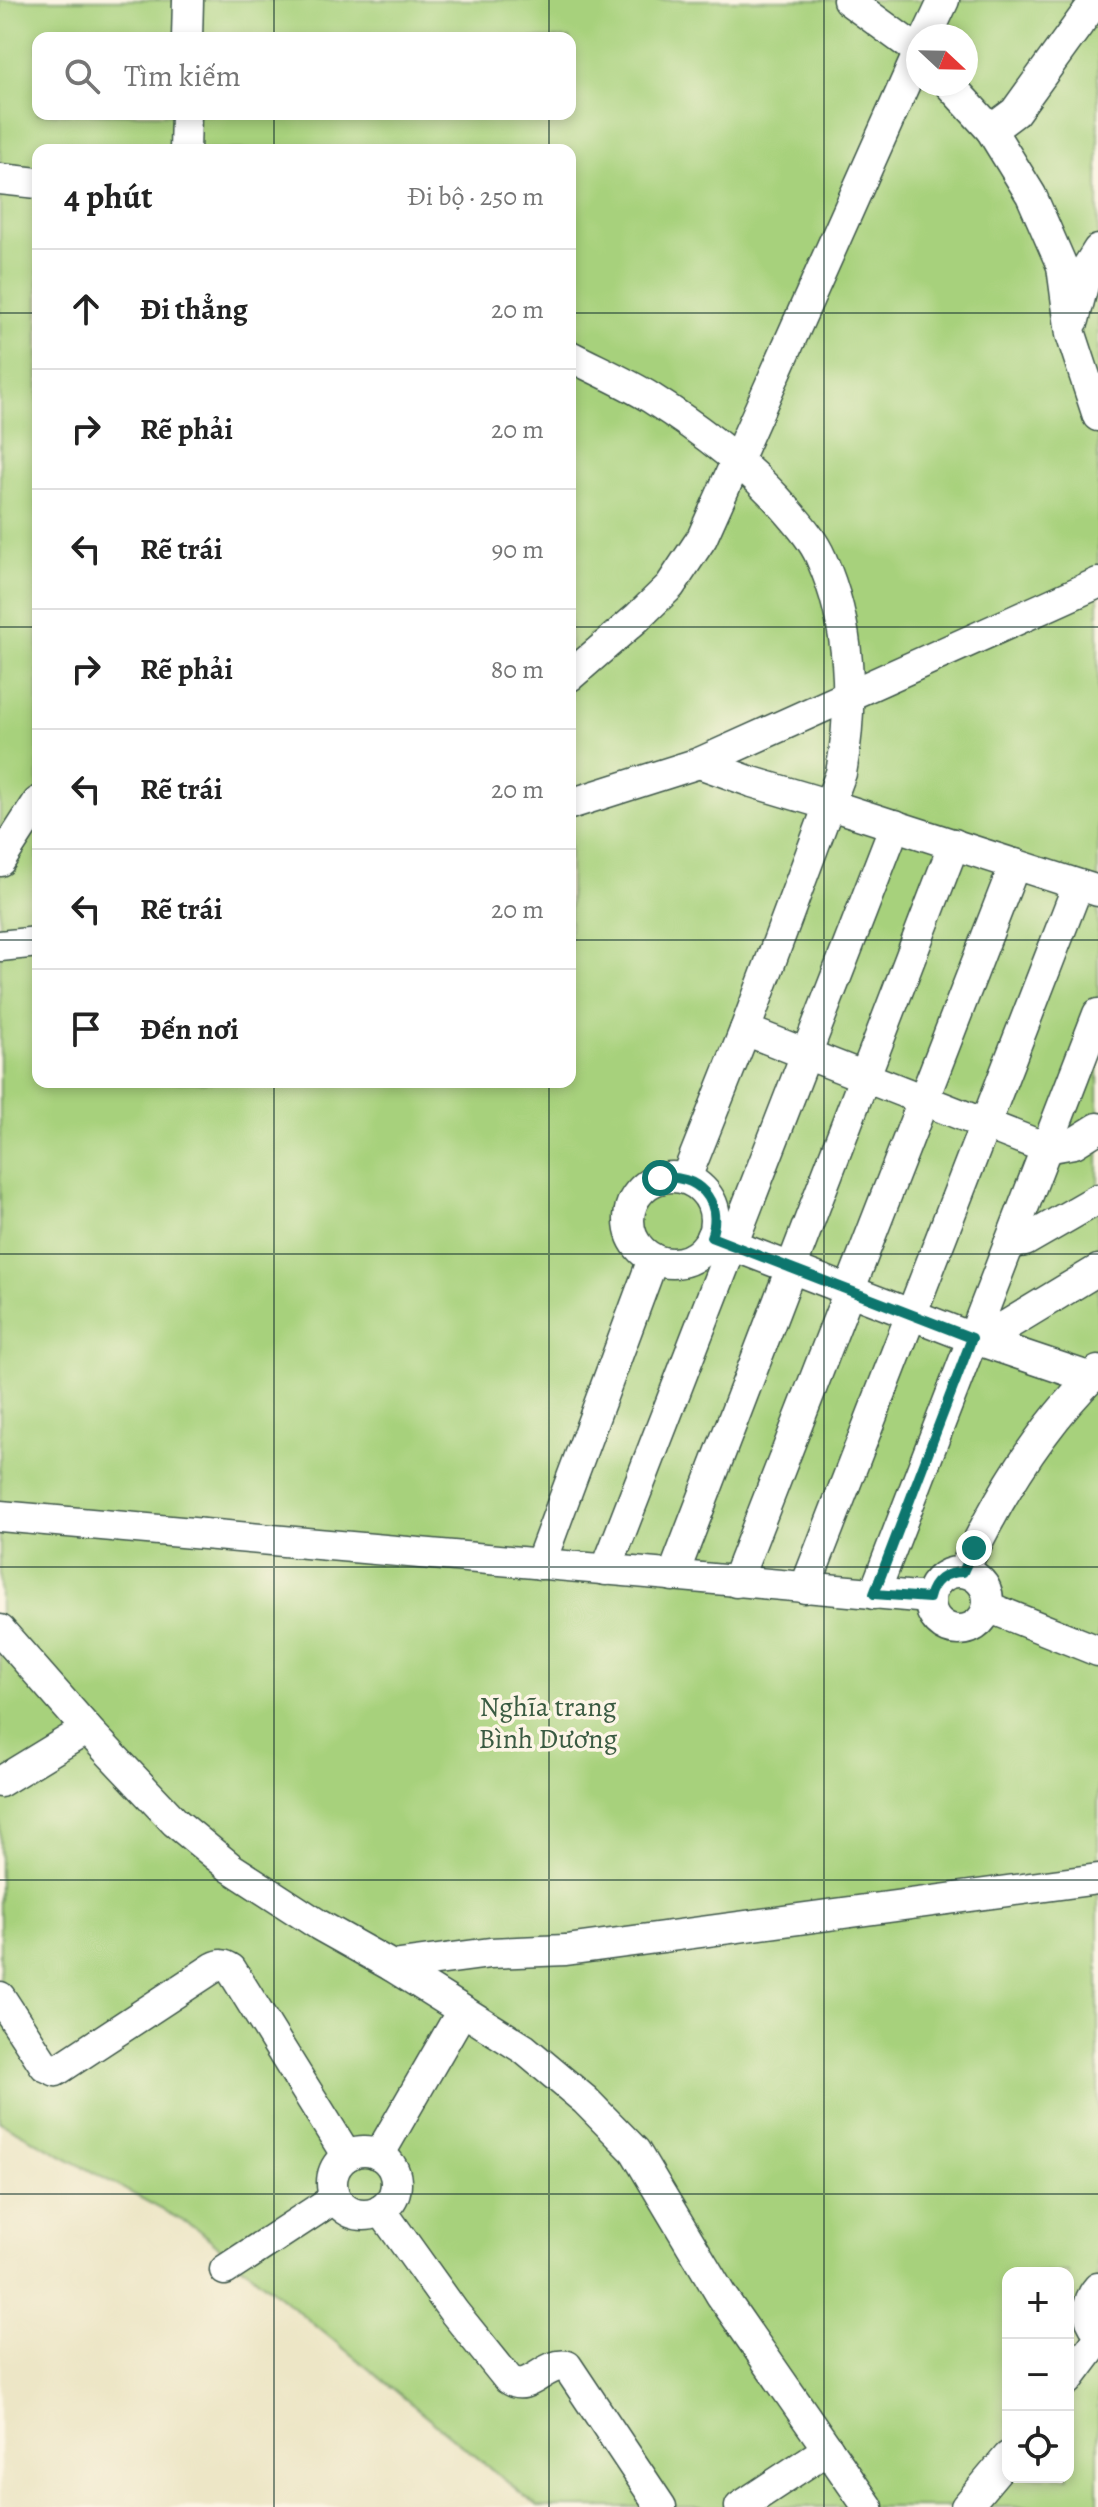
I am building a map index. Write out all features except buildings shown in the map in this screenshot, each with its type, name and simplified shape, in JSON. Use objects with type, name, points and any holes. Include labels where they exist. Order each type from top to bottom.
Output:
[{"type":"lane","points":[[187,32],[188,0]]},
{"type":"lane","points":[[848,0],[906,44]]},
{"type":"lane","points":[[933,24],[944,0]]},
{"type":"lane","points":[[991,130],[1015,112],[1096,0]]},
{"type":"lane","points":[[576,671],[670,586],[702,538],[906,80]]},
{"type":"lane","points":[[960,96],[991,130],[1031,195],[1062,266],[1071,334],[1098,416]]},
{"type":"lane","points":[[185,144],[186,120]]},
{"type":"lane","points":[[0,179],[32,182]]},
{"type":"lane","points":[[1071,334],[1088,266],[1098,250]]},
{"type":"lane","points":[[576,359],[650,397],[738,459],[791,514],[821,556],[836,601],[845,650],[850,697],[848,733],[830,805],[686,1178]]},
{"type":"lane","points":[[576,802],[699,763],[1098,583]]},
{"type":"lane","points":[[699,763],[1088,888],[985,1125],[805,1588]]},
{"type":"lane","points":[[0,861],[32,811]]},
{"type":"lane","points":[[606,1570],[722,1241],[806,1054],[895,825]]},
{"type":"lane","points":[[673,1576],[954,844]]},
{"type":"lane","points":[[736,1582],[1015,864]]},
{"type":"lane","points":[[0,946],[32,943]]},
{"type":"lane","points":[[874,1594],[1046,1148],[1088,1059],[1098,1014]]},
{"type":"lane","points":[[745,1030],[1046,1148],[1074,1143],[1098,1128]]},
{"type":"lane","points":[[722,1241],[677,1263],[653,1259],[635,1241],[630,1230],[632,1204],[648,1184],[660,1178],[686,1178],[704,1191],[710,1201],[722,1241],[972,1338],[1094,1375],[1045,1432],[1018,1470],[963,1572]]},
{"type":"lane","points":[[1009,1244],[1025,1241],[1098,1199]]},
{"type":"lane","points":[[540,1564],[653,1259]]},
{"type":"lane","points":[[972,1338],[999,1330],[1098,1270]]},
{"type":"lane","points":[[0,1516],[929,1598]]},
{"type":"lane","points":[[963,1572],[982,1583],[988,1607],[979,1623],[961,1631],[952,1630],[936,1621],[929,1598],[942,1577],[963,1572]]},
{"type":"lane","points":[[988,1607],[1098,1651]]},
{"type":"lane","points":[[0,1630],[175,1822],[231,1868],[524,2049],[585,2100],[635,2151],[721,2295],[868,2507]]},
{"type":"lane","points":[[0,1782],[87,1729]]},
{"type":"lane","points":[[392,1966],[490,1953],[566,1950],[1098,1879]]},
{"type":"lane","points":[[0,1997],[45,2066],[56,2071],[213,1968],[226,1965],[347,2156]]},
{"type":"lane","points":[[379,2155],[462,2011]]},
{"type":"lane","points":[[370,2151],[379,2155],[391,2166],[396,2185],[389,2204],[381,2210],[362,2215],[343,2207],[335,2198],[335,2171],[347,2156],[357,2152],[370,2151]]},
{"type":"lane","points":[[225,2270],[335,2198]]},
{"type":"lane","points":[[381,2210],[454,2312],[508,2379],[513,2383],[525,2384],[558,2364],[567,2366],[661,2507]]},
{"type":"lane","points":[[1098,2288],[1088,2311],[1098,2331]]},
{"type":"lane","points":[[1074,2372],[1098,2340]]},
{"type":"lane","points":[[740,2507],[828,2449]]},
{"type":"lane","points":[[966,2507],[1002,2464]]},
{"type":"green space","name":"Nghĩa trang Bình Dương","points":[[0,0],[1098,0],[1098,2507],[538,2507],[196,2228],[0,2122]]},
{"type":"route","points":[[660,1178],[686,1178],[704,1191],[714,1211],[711,1237],[972,1338],[874,1594],[929,1598],[942,1577],[963,1572],[974,1548]]}]
